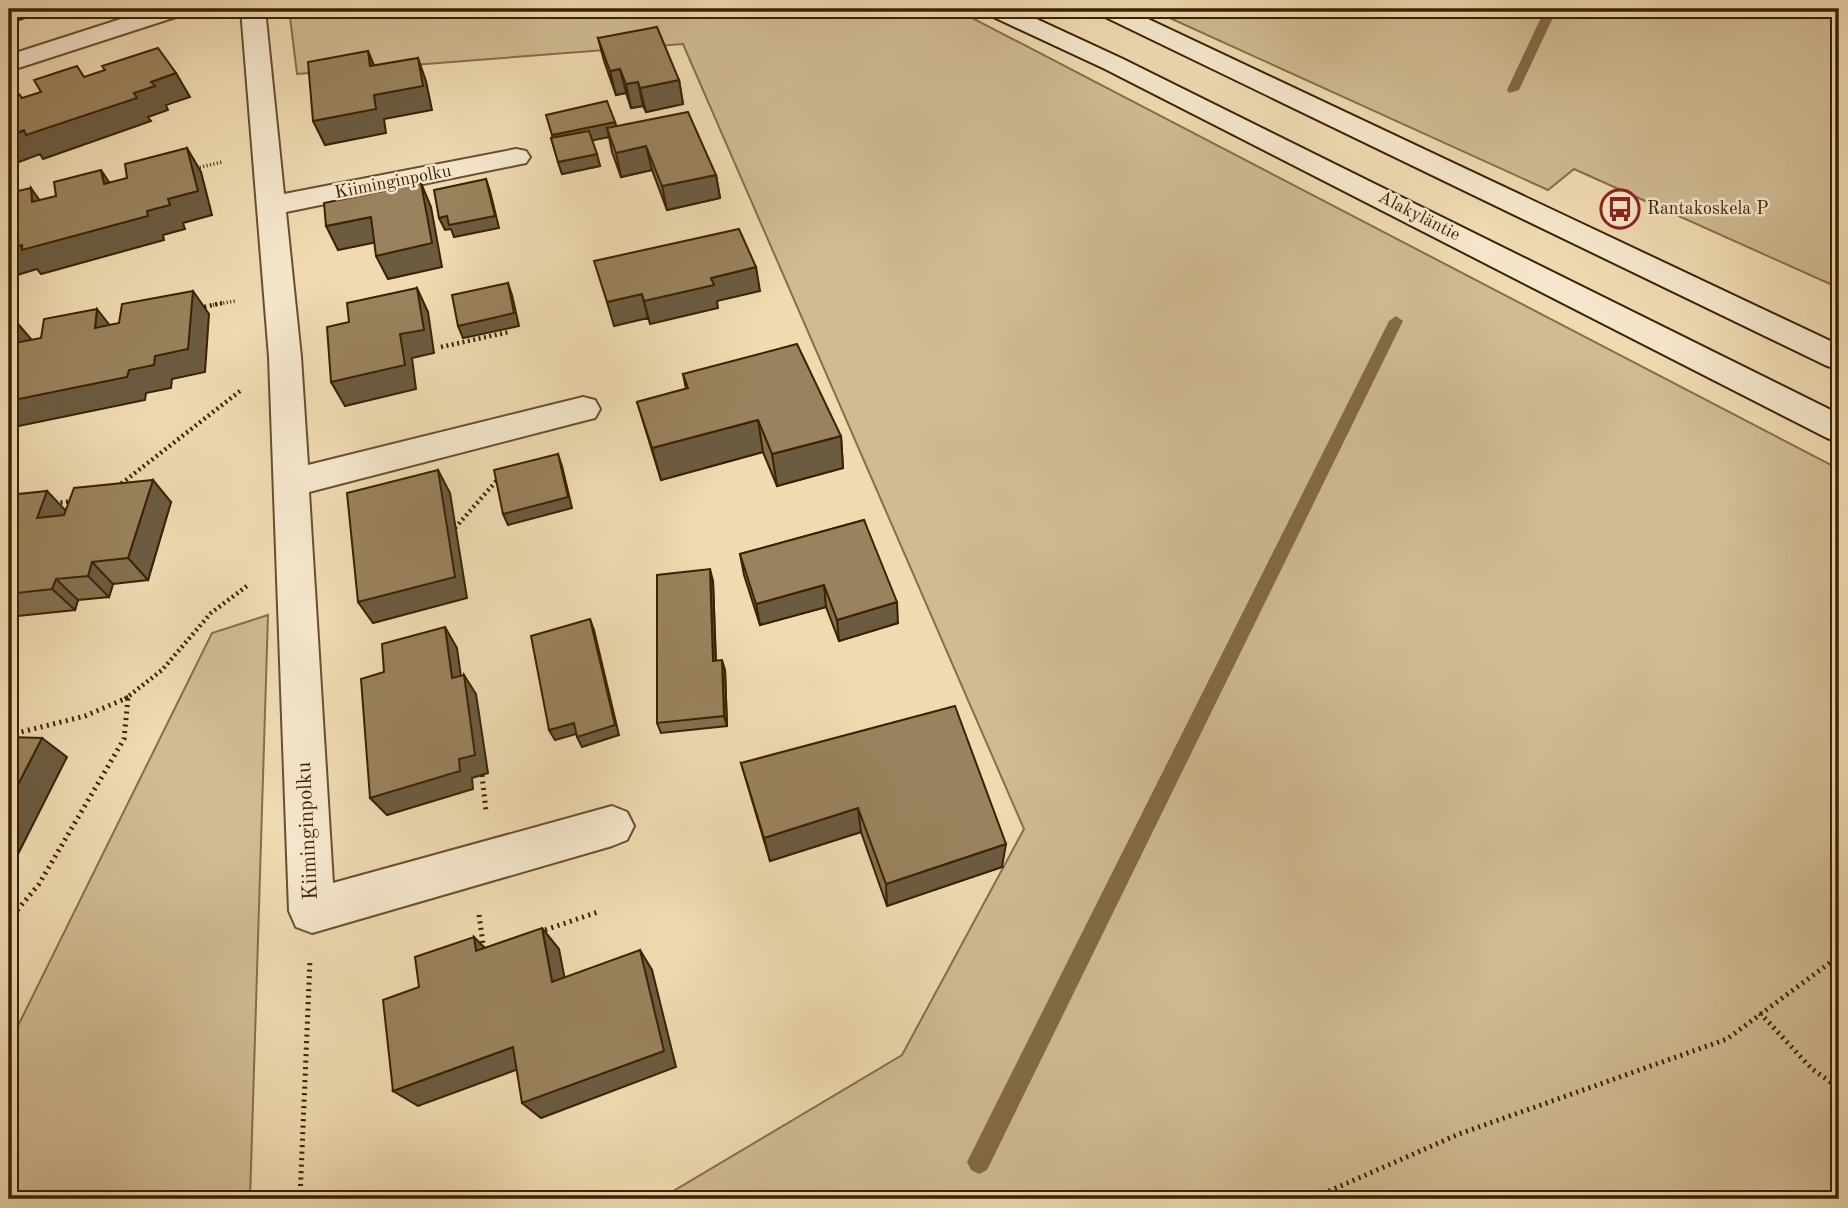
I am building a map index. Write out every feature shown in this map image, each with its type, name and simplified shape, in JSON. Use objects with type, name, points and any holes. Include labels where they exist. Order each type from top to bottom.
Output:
[{"type":"street","points":[[9,62],[176,9]]},
{"type":"street","name":"Kiiminginpolku","points":[[253,9],[285,357],[312,911],[612,826]]},
{"type":"street","name":"Alakyläntie","points":[[996,9],[1114,64],[1839,429]]},
{"type":"street","points":[[1108,9],[1839,358]]},
{"type":"street","name":"Kiiminginpolku","points":[[270,206],[516,157]]},
{"type":"street","points":[[290,483],[583,410]]},
{"type":"path","points":[[184,172],[265,152]]},
{"type":"path","points":[[198,308],[279,293]]},
{"type":"path","points":[[441,347],[509,332]]},
{"type":"path","points":[[113,490],[285,357]]},
{"type":"path","points":[[456,528],[500,475]]},
{"type":"path","points":[[49,504],[76,501]]},
{"type":"path","points":[[9,735],[85,716],[128,698],[162,670],[211,613],[293,551]]},
{"type":"path","points":[[9,920],[39,884],[124,739],[128,698]]},
{"type":"path","points":[[300,1199],[312,911]]},
{"type":"path","points":[[534,933],[598,912]]},
{"type":"path","points":[[484,950],[497,946]]},
{"type":"path","points":[[1311,1199],[1459,1134],[1727,1039],[1839,956]]},
{"type":"path","points":[[1760,1013],[1812,1069],[1839,1088]]},
{"type":"shaded area","points":[[289,9],[955,9],[1839,469],[1839,1199],[660,1199],[902,1055],[1024,829],[683,44],[297,74]]},
{"type":"shaded area","points":[[1150,9],[1839,9],[1839,288],[1574,169],[1548,190]]},
{"type":"shaded area","points":[[268,615],[250,1199],[9,1199],[9,1044],[212,633]]},
{"type":"building","points":[[657,27],[679,80],[640,88],[638,82],[626,84],[620,69],[610,71],[598,38]]},
{"type":"building","points":[[158,48],[176,73],[151,82],[155,86],[134,93],[137,98],[26,135],[24,130],[9,136],[9,97],[19,94],[22,98],[41,92],[34,80],[77,66],[84,77],[105,70],[102,66]]},
{"type":"building","points":[[368,51],[370,66],[418,58],[423,86],[374,95],[376,109],[313,121],[308,62]]},
{"type":"building","points":[[607,101],[615,122],[552,135],[546,115]]},
{"type":"building","points":[[688,112],[716,175],[662,186],[646,146],[616,153],[607,128]]},
{"type":"building","points":[[589,131],[597,154],[558,162],[551,138]]},
{"type":"building","points":[[187,148],[198,191],[168,199],[170,205],[147,211],[148,216],[22,250],[22,245],[9,248],[9,193],[31,188],[32,202],[56,196],[54,182],[101,170],[104,184],[127,178],[125,164]]},
{"type":"building","points":[[486,179],[495,216],[449,225],[447,216],[439,218],[434,190]]},
{"type":"building","points":[[421,183],[432,243],[376,256],[371,217],[326,226],[324,203]]},
{"type":"building","points":[[739,229],[756,267],[711,278],[714,285],[644,301],[642,294],[607,302],[594,261]]},
{"type":"building","points":[[508,283],[514,313],[458,326],[452,295]]},
{"type":"building","points":[[417,288],[424,330],[400,334],[405,365],[331,382],[327,327],[349,322],[347,303]]},
{"type":"building","points":[[193,291],[188,349],[155,356],[154,365],[129,370],[127,377],[9,401],[9,326],[18,324],[15,343],[41,338],[44,319],[97,309],[95,328],[119,323],[122,304]]},
{"type":"building","points":[[797,344],[841,436],[772,454],[758,420],[652,448],[637,402],[688,388],[683,374]]},
{"type":"building","points":[[558,454],[568,497],[503,514],[494,470]]},
{"type":"building","points":[[438,470],[455,577],[358,602],[347,493]]},
{"type":"building","points":[[153,480],[128,558],[92,562],[88,576],[56,579],[52,589],[9,594],[9,495],[47,491],[37,518],[64,515],[74,488]]},
{"type":"building","points":[[864,520],[897,602],[837,620],[824,585],[756,604],[740,554]]},
{"type":"building","points":[[710,569],[713,661],[722,660],[724,716],[657,723],[657,575]]},
{"type":"building","points":[[590,619],[615,725],[577,737],[574,723],[549,730],[531,636]]},
{"type":"building","points":[[445,627],[452,678],[464,675],[475,755],[459,759],[460,771],[370,798],[361,679],[384,672],[382,644]]},
{"type":"building","points":[[955,706],[1006,844],[886,884],[858,808],[764,838],[741,763]]},
{"type":"building","points":[[9,737],[42,738],[9,802]]},
{"type":"building","points":[[542,928],[552,982],[640,950],[664,1051],[522,1103],[513,1047],[393,1091],[383,1000],[419,987],[415,957],[474,937],[476,951]]},
{"type":"waterway","points":[[1513,90],[1551,9]]},
{"type":"waterway","points":[[979,1162],[1396,321]]},
{"type":"place","name":"Rantakoskela P","points":[[1620,209]]}]
